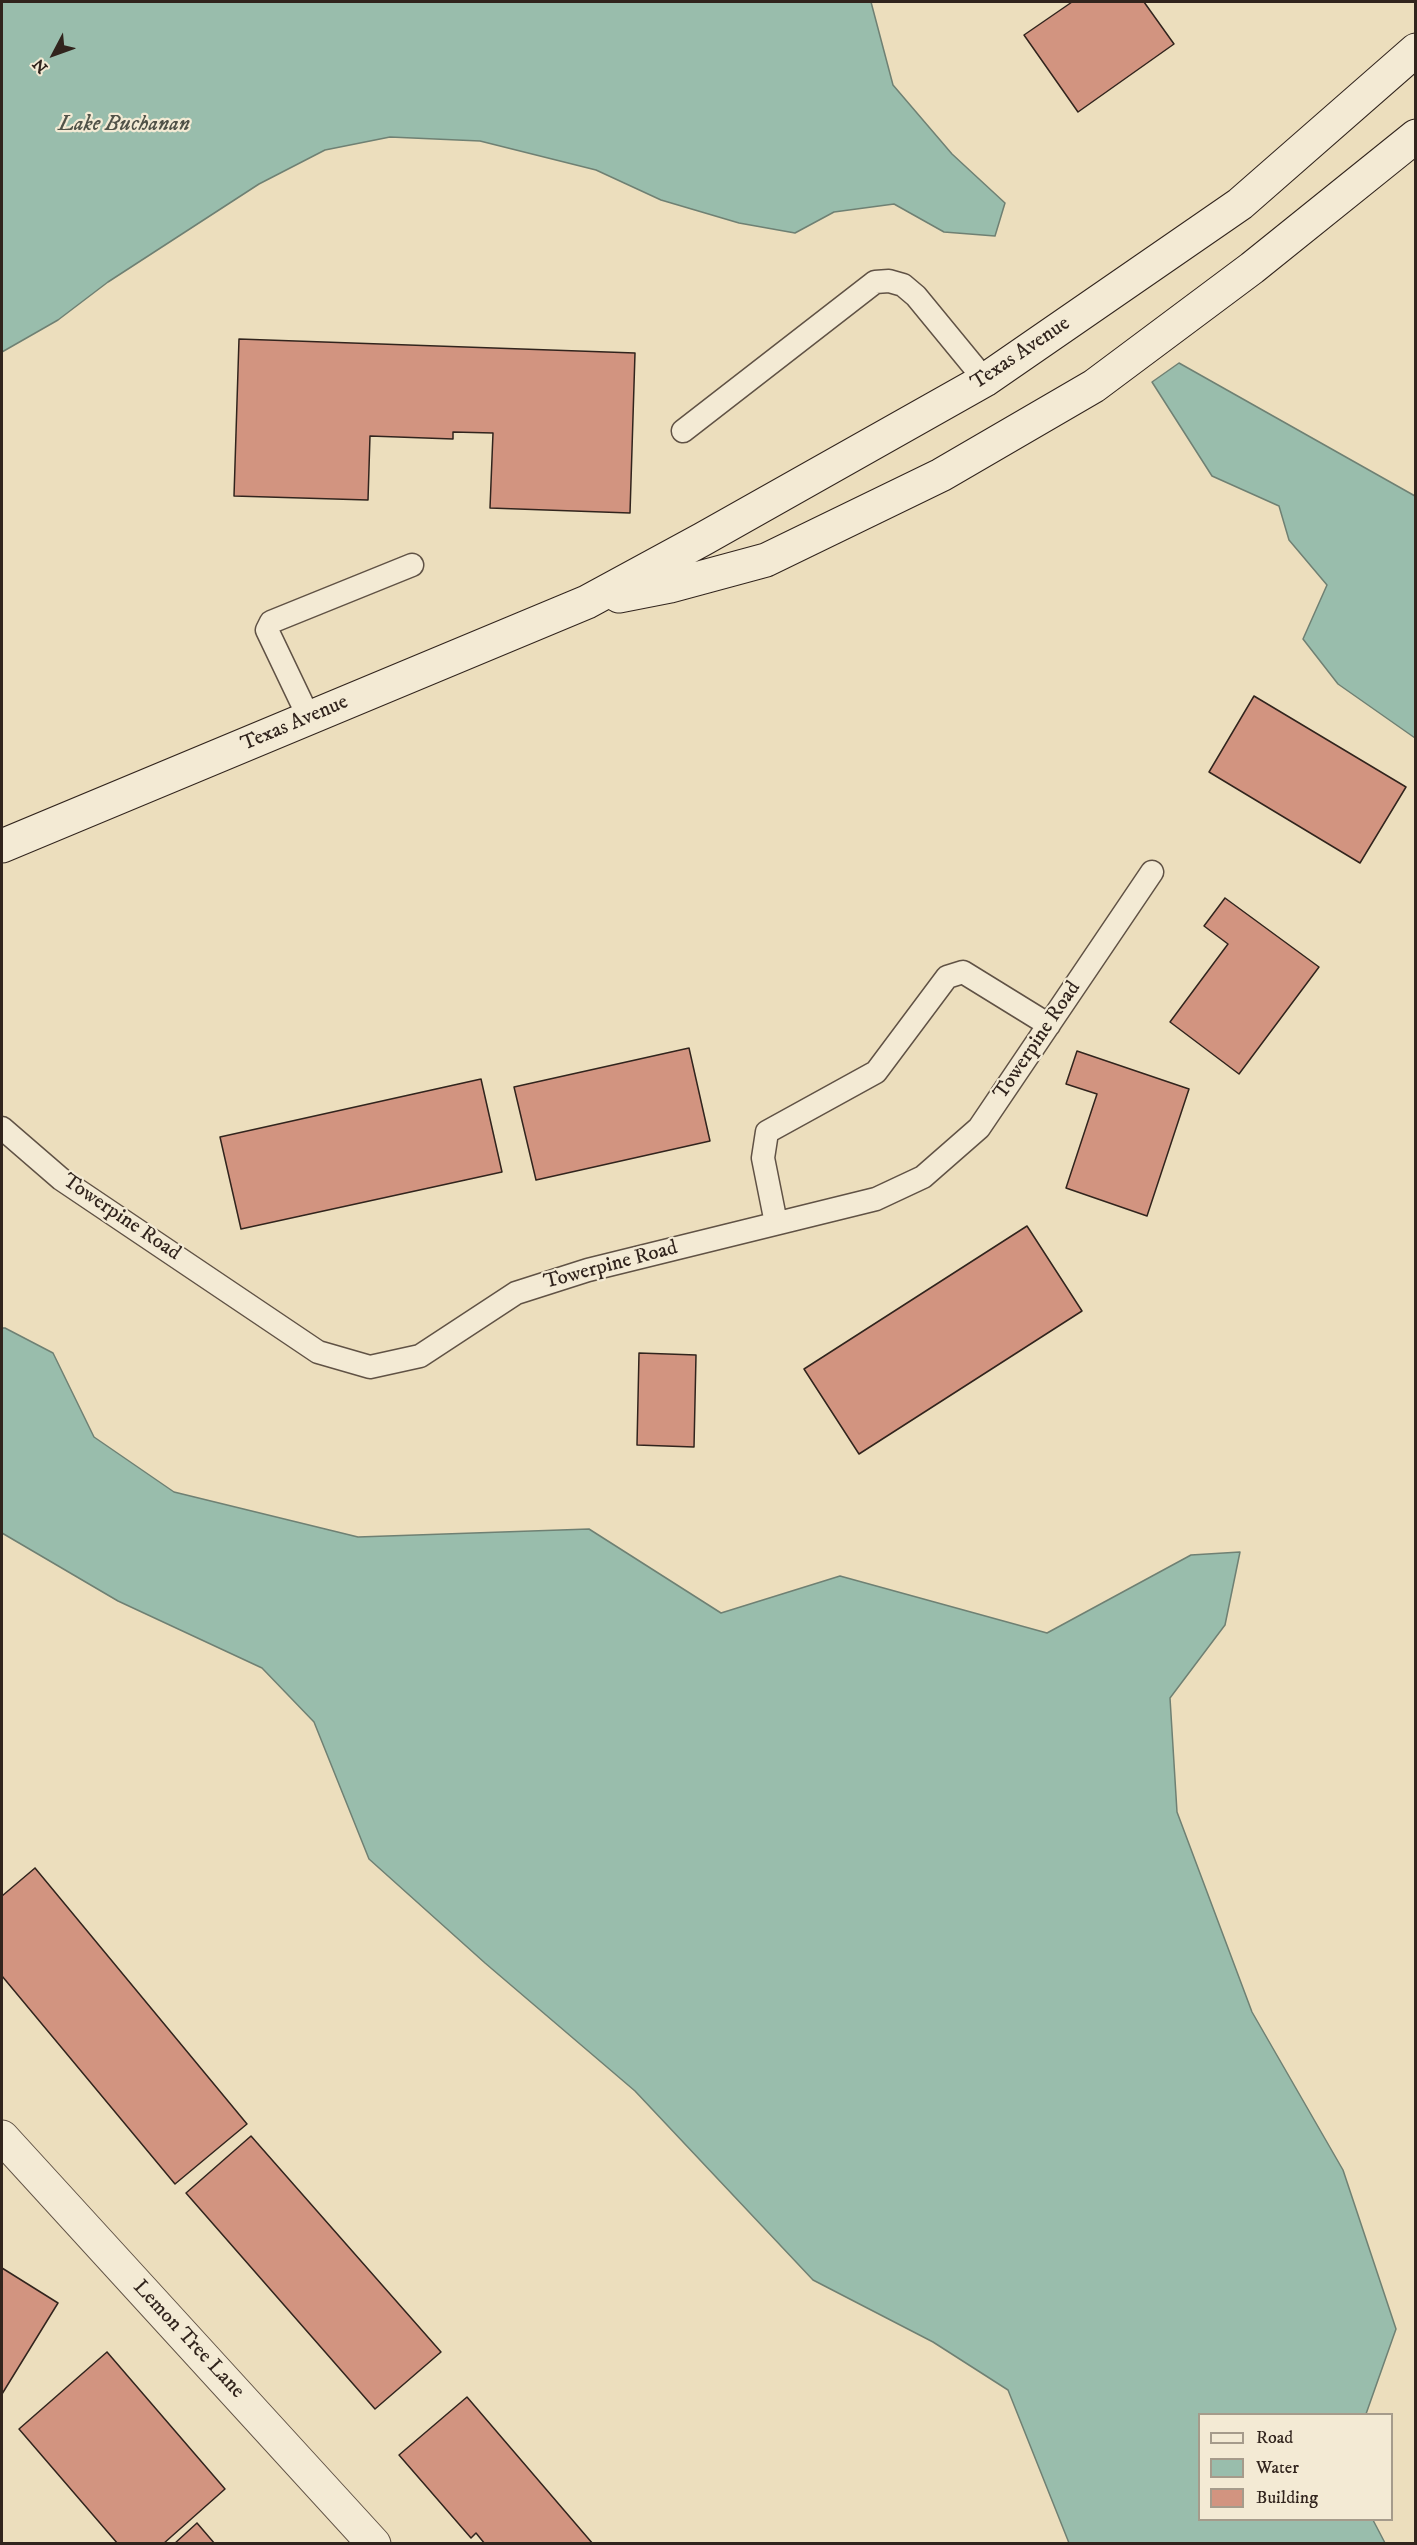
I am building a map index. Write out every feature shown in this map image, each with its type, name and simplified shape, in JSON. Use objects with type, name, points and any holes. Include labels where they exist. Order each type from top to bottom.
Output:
[{"type":"street","name":"Texas Avenue","points":[[2,846],[587,602],[985,380],[1240,204],[1416,50]]},
{"type":"street","name":"Texas Avenue","points":[[587,602],[670,586],[766,560],[941,475],[1094,386],[1252,268],[1416,136]]},
{"type":"street","name":"Lemon Tree Lane","points":[[2,2137],[374,2544]]},
{"type":"lane","points":[[683,431],[875,282],[889,281],[903,285],[916,296],[985,380]]},
{"type":"lane","points":[[309,718],[267,630],[271,622],[412,565]]},
{"type":"lane","name":"Towerpine Road","points":[[2,1128],[61,1179],[318,1352],[370,1367],[420,1356],[516,1293],[588,1270],[876,1198],[923,1177],[979,1128],[1152,872]]},
{"type":"lane","points":[[776,1223],[763,1158],[767,1132],[876,1072],[946,977],[963,972],[1049,1025]]},
{"type":"water","name":"Lake Buchanan","points":[[2,2],[871,2],[893,85],[952,154],[1005,203],[995,236],[944,232],[894,204],[834,212],[795,233],[739,223],[661,200],[596,170],[480,141],[390,137],[325,150],[259,184],[108,282],[58,320],[2,352]]},
{"type":"water","points":[[1179,363],[1415,496],[1415,738],[1338,684],[1303,639],[1327,585],[1289,540],[1279,506],[1212,476],[1152,382]]},
{"type":"water","points":[[2,1328],[5,1328],[53,1353],[94,1437],[174,1492],[358,1537],[589,1529],[721,1613],[840,1576],[1047,1633],[1191,1555],[1240,1552],[1225,1625],[1170,1698],[1177,1812],[1252,2012],[1343,2170],[1396,2329],[1366,2413],[1198,2413],[1198,2521],[1374,2521],[1385,2543],[1069,2543],[1008,2390],[933,2342],[813,2280],[635,2091],[485,1963],[369,1859],[314,1722],[262,1668],[118,1601],[2,1533]]},
{"type":"building","points":[[1072,2],[1144,2],[1174,44],[1078,112],[1024,35]]},
{"type":"building","points":[[239,339],[635,353],[630,513],[490,508],[493,433],[453,432],[453,439],[370,436],[368,500],[234,496]]},
{"type":"building","points":[[1254,696],[1406,787],[1360,863],[1209,772]]},
{"type":"building","points":[[1225,898],[1319,967],[1239,1074],[1170,1022],[1228,944],[1204,926]]},
{"type":"building","points":[[689,1048],[710,1141],[536,1180],[514,1087]]},
{"type":"building","points":[[1077,1051],[1189,1089],[1147,1216],[1066,1188],[1097,1094],[1066,1084]]},
{"type":"building","points":[[481,1079],[502,1172],[241,1229],[220,1137]]},
{"type":"building","points":[[1027,1226],[1082,1311],[859,1454],[804,1369]]},
{"type":"building","points":[[639,1353],[696,1355],[694,1447],[637,1445]]},
{"type":"building","points":[[35,1868],[247,2124],[175,2184],[2,1976],[2,1896]]},
{"type":"building","points":[[251,2136],[441,2352],[375,2409],[186,2193]]},
{"type":"building","points":[[2,2268],[58,2303],[2,2394]]},
{"type":"building","points":[[107,2352],[225,2489],[163,2544],[118,2544],[19,2429]]},
{"type":"building","points":[[467,2397],[593,2544],[485,2544],[476,2533],[471,2538],[399,2455]]},
{"type":"building","points":[[197,2523],[215,2544],[174,2544]]}]
